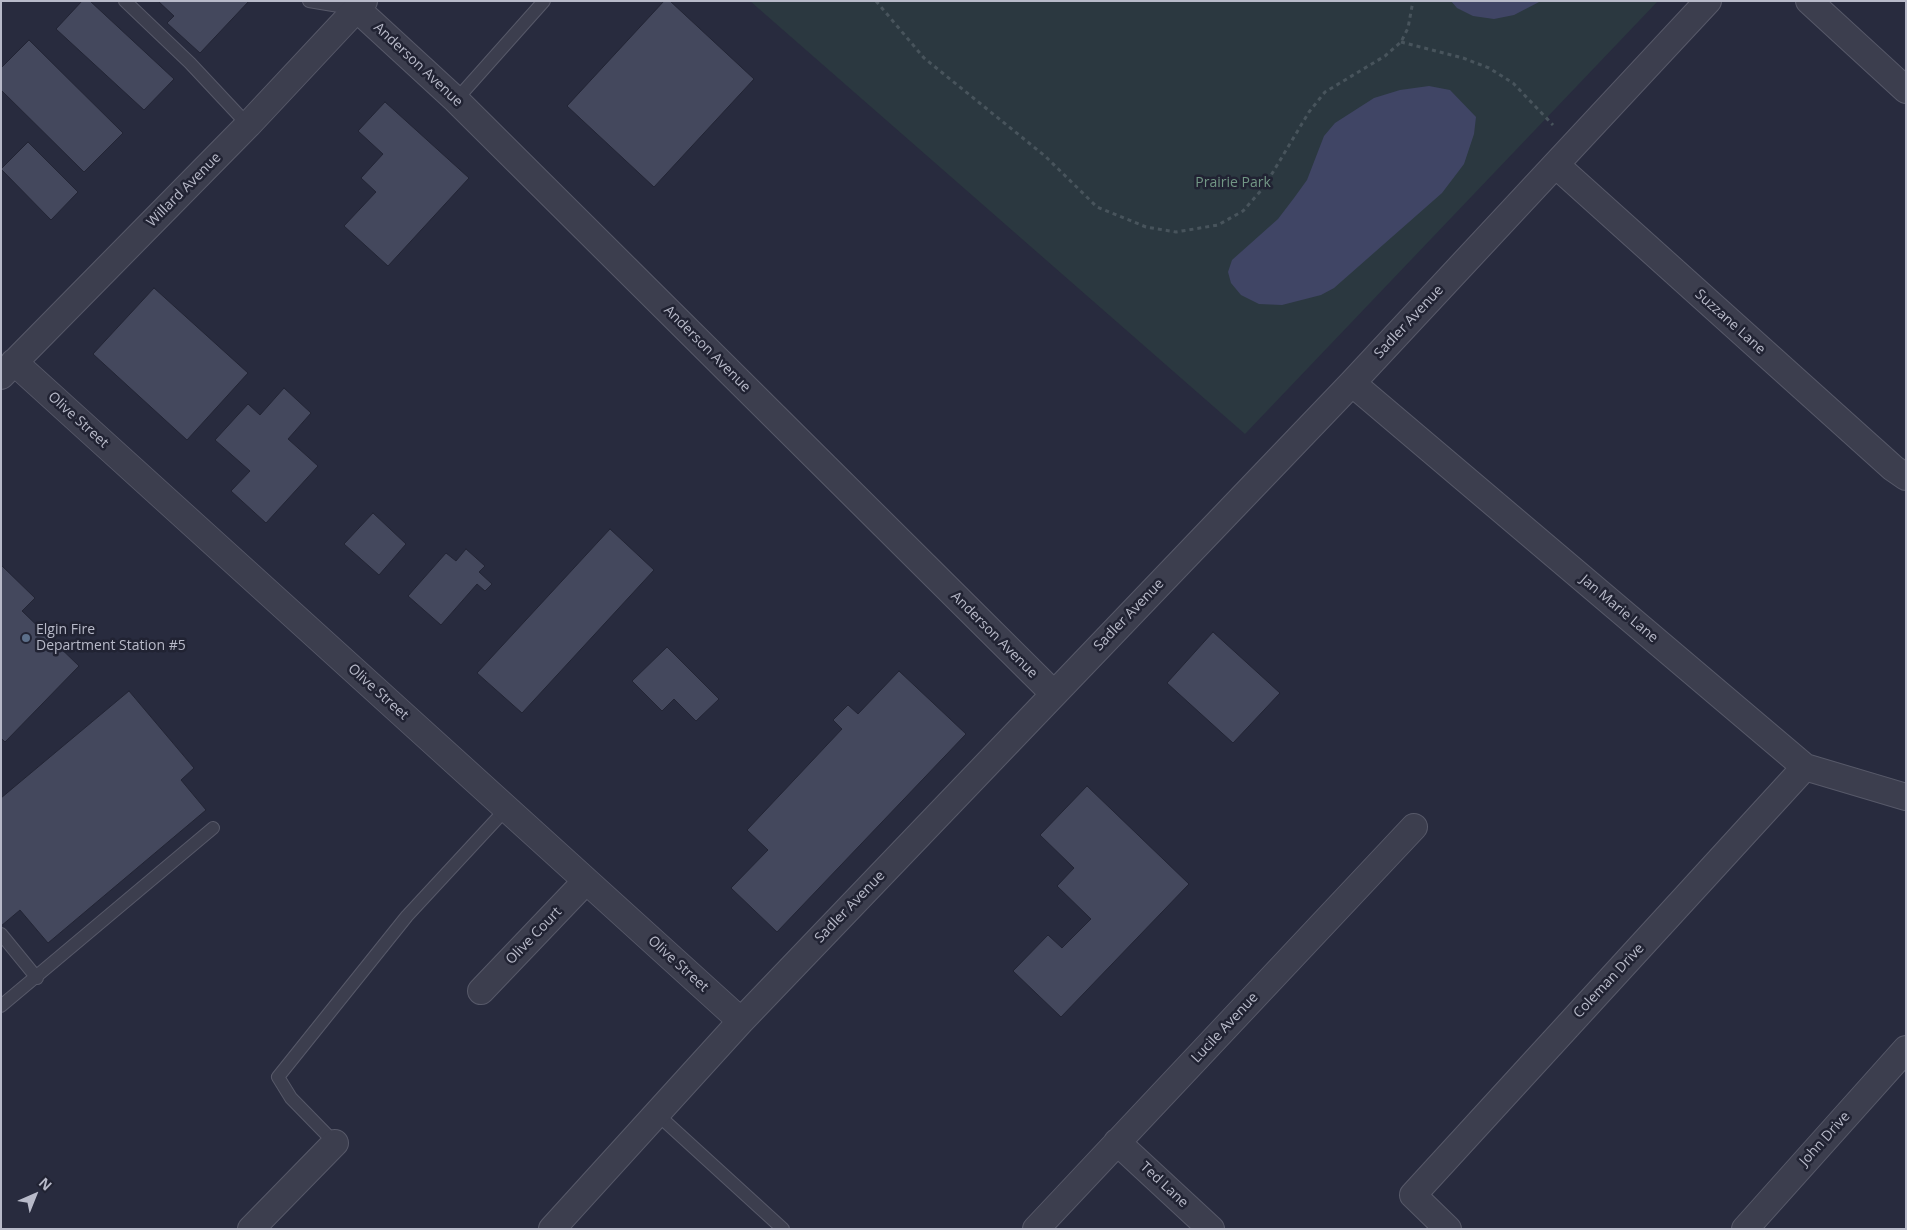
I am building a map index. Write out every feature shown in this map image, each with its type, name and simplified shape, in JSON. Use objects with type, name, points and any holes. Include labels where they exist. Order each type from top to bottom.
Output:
[{"type":"street","name":"Sadler Avenue","points":[[552,1229],[741,1021],[1352,383],[1708,1]]},
{"type":"street","points":[[1809,1],[1906,90]]},
{"type":"street","name":"Willard Avenue","points":[[8,369],[248,125],[360,5]]},
{"type":"street","name":"Anderson Avenue","points":[[360,5],[1054,694]]},
{"type":"street","name":"Suzzane Lane","points":[[1565,156],[1893,468],[1906,477]]},
{"type":"street","name":"Olive Street","points":[[8,369],[507,808],[586,882],[741,1021]]},
{"type":"street","name":"Jan Marie Lane","points":[[1352,383],[1806,767],[1906,797]]},
{"type":"street","name":"Coleman Drive","points":[[1448,1229],[1413,1195],[1806,767]]},
{"type":"street","name":"Lucile Avenue","points":[[1036,1229],[1414,827]]},
{"type":"street","name":"Olive Court","points":[[481,991],[586,882]]},
{"type":"street","name":"John Drive","points":[[1744,1229],[1906,1049]]},
{"type":"street","name":"Ted Lane","points":[[1117,1142],[1211,1229]]},
{"type":"street","points":[[251,1229],[335,1143]]},
{"type":"lane","points":[[125,1],[190,63],[248,125]]},
{"type":"lane","points":[[309,1],[360,5]]},
{"type":"lane","points":[[456,100],[544,1]]},
{"type":"lane","points":[[335,1143],[292,1098],[278,1077],[407,916],[507,808]]},
{"type":"lane","points":[[1,1006],[37,978],[213,828]]},
{"type":"lane","points":[[1,934],[37,978]]},
{"type":"lane","points":[[657,1114],[783,1229]]},
{"type":"path","points":[[876,1],[924,58],[1045,156],[1097,207],[1146,227],[1176,232],[1218,225],[1242,210],[1264,187],[1309,112],[1325,92],[1385,56],[1400,42],[1408,28],[1413,1]]},
{"type":"path","points":[[1400,42],[1464,58],[1489,68],[1518,88],[1565,156]]},
{"type":"green space","name":"Prairie Park","points":[[750,1],[1658,1],[1245,434]]},
{"type":"water","points":[[1451,1],[1541,1],[1514,15],[1494,19],[1473,16],[1457,8]]},
{"type":"water","points":[[1429,86],[1450,90],[1476,117],[1474,134],[1464,164],[1442,193],[1334,288],[1321,295],[1282,305],[1259,304],[1241,295],[1231,283],[1228,272],[1232,260],[1278,219],[1294,198],[1307,180],[1324,136],[1335,123],[1374,98],[1400,90]]},
{"type":"building","points":[[82,1],[90,1],[174,79],[144,110],[56,29]]},
{"type":"building","points":[[158,1],[249,1],[200,53],[167,23],[174,16]]},
{"type":"building","points":[[664,1],[670,1],[754,79],[654,187],[567,106]]},
{"type":"building","points":[[29,40],[123,133],[84,172],[1,90],[1,68]]},
{"type":"building","points":[[385,102],[469,178],[388,266],[344,226],[376,192],[361,178],[383,154],[358,131]]},
{"type":"building","points":[[28,142],[78,192],[51,220],[1,169]]},
{"type":"building","points":[[154,288],[248,373],[187,440],[93,354]]},
{"type":"building","points":[[284,388],[311,413],[288,439],[318,466],[266,523],[231,491],[250,471],[215,440],[248,404],[260,415]]},
{"type":"building","points":[[373,513],[406,544],[379,575],[344,544]]},
{"type":"building","points":[[610,529],[654,570],[522,713],[477,673]]},
{"type":"building","points":[[466,549],[485,566],[479,572],[492,584],[485,591],[477,584],[441,625],[408,596],[446,553],[456,561]]},
{"type":"building","name":"Elgin Fire Department Station #5","points":[[1,565],[35,598],[22,611],[79,666],[5,742],[1,738]]},
{"type":"building","points":[[1213,632],[1280,693],[1233,743],[1167,683]]},
{"type":"building","points":[[667,647],[719,699],[696,721],[674,699],[662,711],[632,681]]},
{"type":"building","points":[[899,671],[966,734],[777,932],[731,888],[768,850],[747,830],[842,729],[833,720],[848,705],[858,714]]},
{"type":"building","points":[[129,691],[194,768],[181,780],[206,810],[48,943],[20,910],[1,926],[1,798]]},
{"type":"building","points":[[1087,786],[1189,884],[1061,1017],[1013,971],[1048,935],[1062,948],[1091,919],[1057,886],[1074,868],[1040,835]]},
{"type":"place","name":"Elgin Fire Department Station #5","points":[[26,638]]}]
